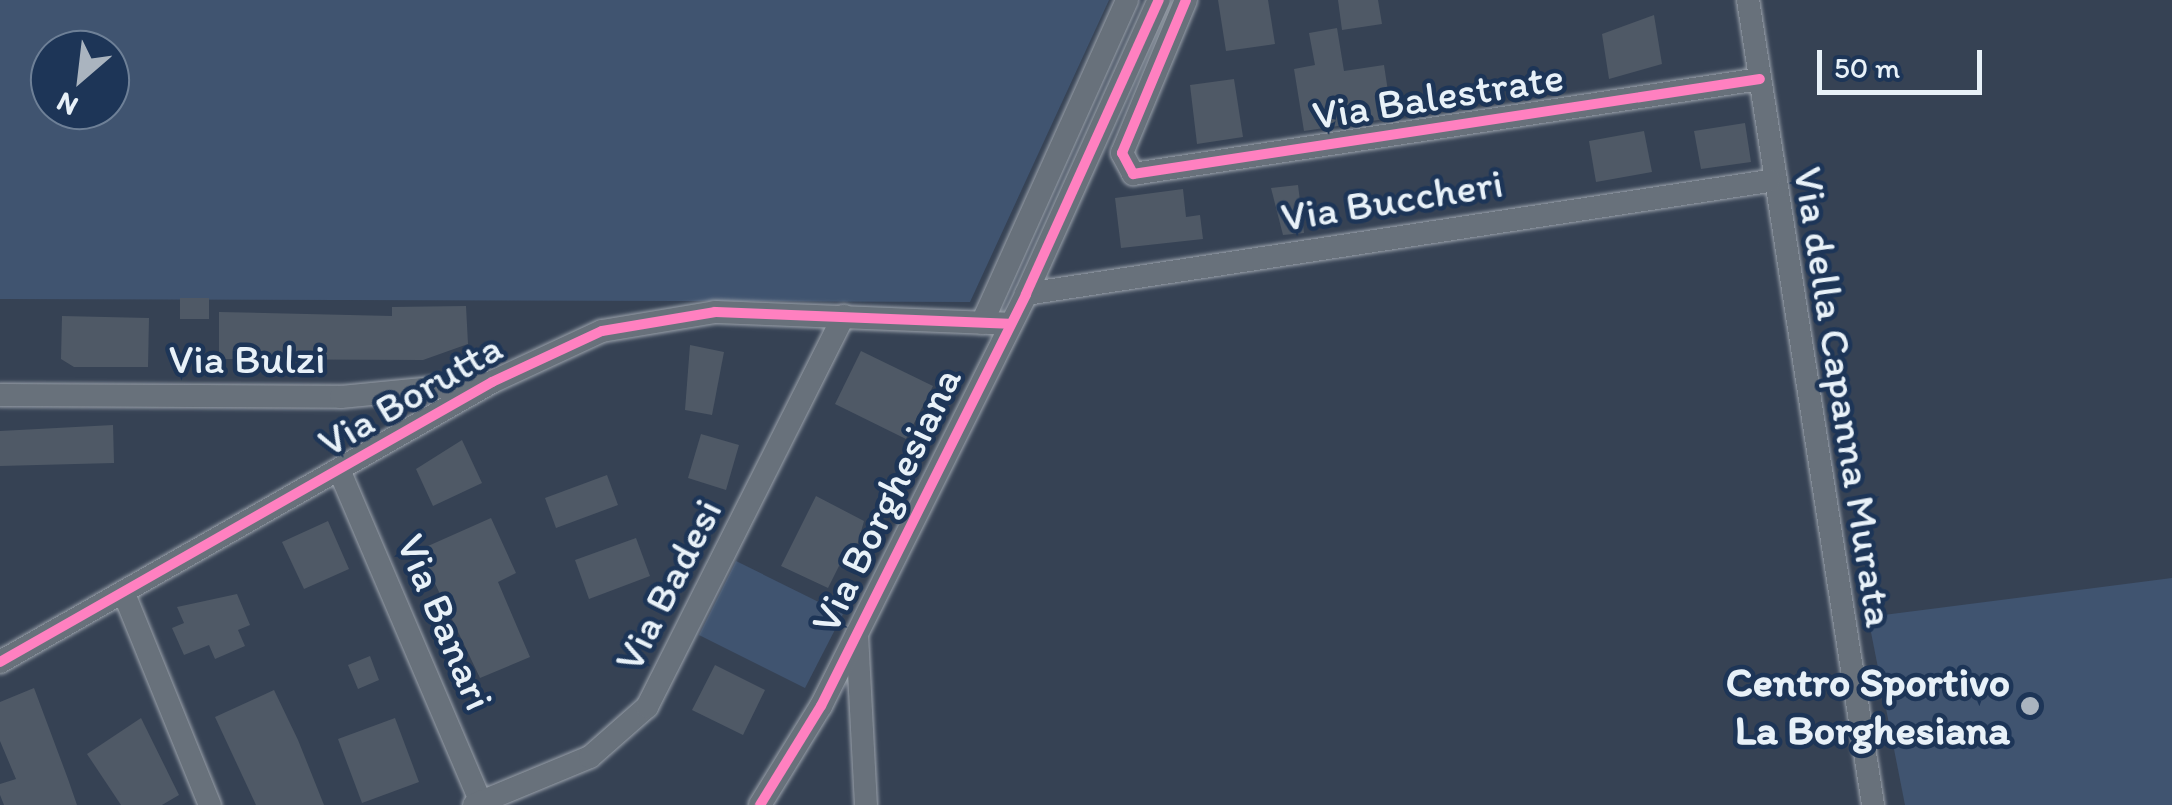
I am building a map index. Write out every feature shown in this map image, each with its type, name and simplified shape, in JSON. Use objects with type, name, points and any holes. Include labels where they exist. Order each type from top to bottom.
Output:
[{"type":"street","name":"Via Borghesiana","points":[[982,323],[1127,0]]},
{"type":"street","name":"Via Borghesiana","points":[[760,805],[857,632],[1026,294],[1158,0]]},
{"type":"street","name":"Via Balestrate","points":[[1186,0],[1122,153],[1126,170],[1760,78]]},
{"type":"street","name":"Via della Capanna Murata","points":[[1748,0],[1770,181],[1873,805]]},
{"type":"street","name":"Via Buccheri","points":[[1026,294],[1770,181]]},
{"type":"street","name":"Via Borutta","points":[[0,662],[124,596],[492,382],[645,318],[844,316],[1010,324]]},
{"type":"street","name":"Via Badesi","points":[[477,803],[590,757],[647,707],[844,316]]},
{"type":"street","name":"Via Bulzi","points":[[0,395],[341,397],[492,382]]},
{"type":"street","name":"Via Banari","points":[[340,472],[477,803]]},
{"type":"street","points":[[124,596],[210,805]]},
{"type":"street","points":[[857,632],[866,805]]},
{"type":"shaded area","points":[[0,0],[1109,0],[970,302],[0,299]]},
{"type":"shaded area","points":[[736,561],[843,614],[805,688],[699,635]]},
{"type":"shaded area","name":"Centro Sportivo La Borghesiana","points":[[2172,578],[2172,805],[1905,805],[1868,617]]},
{"type":"building","points":[[1218,0],[1268,0],[1275,44],[1226,51]]},
{"type":"building","points":[[1338,0],[1378,0],[1382,24],[1342,30]]},
{"type":"building","points":[[1654,15],[1662,64],[1609,79],[1602,34]]},
{"type":"building","points":[[1337,28],[1344,71],[1384,65],[1392,118],[1304,131],[1294,69],[1315,65],[1309,33]]},
{"type":"building","points":[[1234,79],[1243,137],[1197,144],[1190,85]]},
{"type":"building","points":[[1745,123],[1751,162],[1701,169],[1694,131]]},
{"type":"building","points":[[1644,131],[1652,172],[1596,182],[1589,141]]},
{"type":"building","points":[[1298,185],[1304,233],[1283,235],[1271,188]]},
{"type":"building","points":[[1183,189],[1186,217],[1200,215],[1203,239],[1121,248],[1115,198]]},
{"type":"building","points":[[180,298],[209,298],[209,319],[180,319]]},
{"type":"building","points":[[466,306],[468,344],[423,360],[219,359],[219,312],[392,316],[392,307]]},
{"type":"building","points":[[62,316],[149,318],[148,367],[74,367],[61,359]]},
{"type":"building","points":[[690,345],[724,352],[712,415],[685,410]]},
{"type":"building","points":[[861,351],[933,386],[906,439],[835,404]]},
{"type":"building","points":[[113,425],[114,463],[0,466],[0,431]]},
{"type":"building","points":[[701,434],[739,445],[726,490],[688,478]]},
{"type":"building","points":[[462,440],[482,483],[433,506],[416,469]]},
{"type":"building","points":[[607,475],[618,505],[556,528],[545,498]]},
{"type":"building","points":[[816,496],[864,521],[850,571],[839,566],[828,588],[781,566]]},
{"type":"building","points":[[491,518],[516,573],[498,582],[530,657],[480,678],[419,550]]},
{"type":"building","points":[[328,521],[349,569],[304,589],[282,542]]},
{"type":"building","points":[[636,538],[650,576],[589,599],[575,560]]},
{"type":"building","points":[[237,594],[250,625],[238,630],[245,646],[215,659],[209,645],[184,655],[172,628],[184,623],[177,607]]},
{"type":"building","points":[[370,656],[379,680],[358,689],[348,665]]},
{"type":"building","points":[[715,665],[765,690],[743,735],[692,710]]},
{"type":"building","points":[[34,688],[77,805],[4,805],[0,795],[0,784],[16,779],[0,741],[0,702]]},
{"type":"building","points":[[274,690],[324,805],[256,805],[215,717]]},
{"type":"building","points":[[141,718],[179,795],[162,805],[121,805],[87,754]]},
{"type":"building","points":[[395,718],[419,782],[362,803],[338,739]]},
{"type":"cycle path","points":[[760,805],[821,706],[1026,294],[1159,0]]},
{"type":"cycle path","points":[[1186,0],[1122,153],[1133,174],[1760,79]]},
{"type":"cycle path","points":[[0,662],[492,382],[602,331],[715,312],[1010,324]]},
{"type":"place","name":"Centro Sportivo La Borghesiana","points":[[2030,706]]}]
